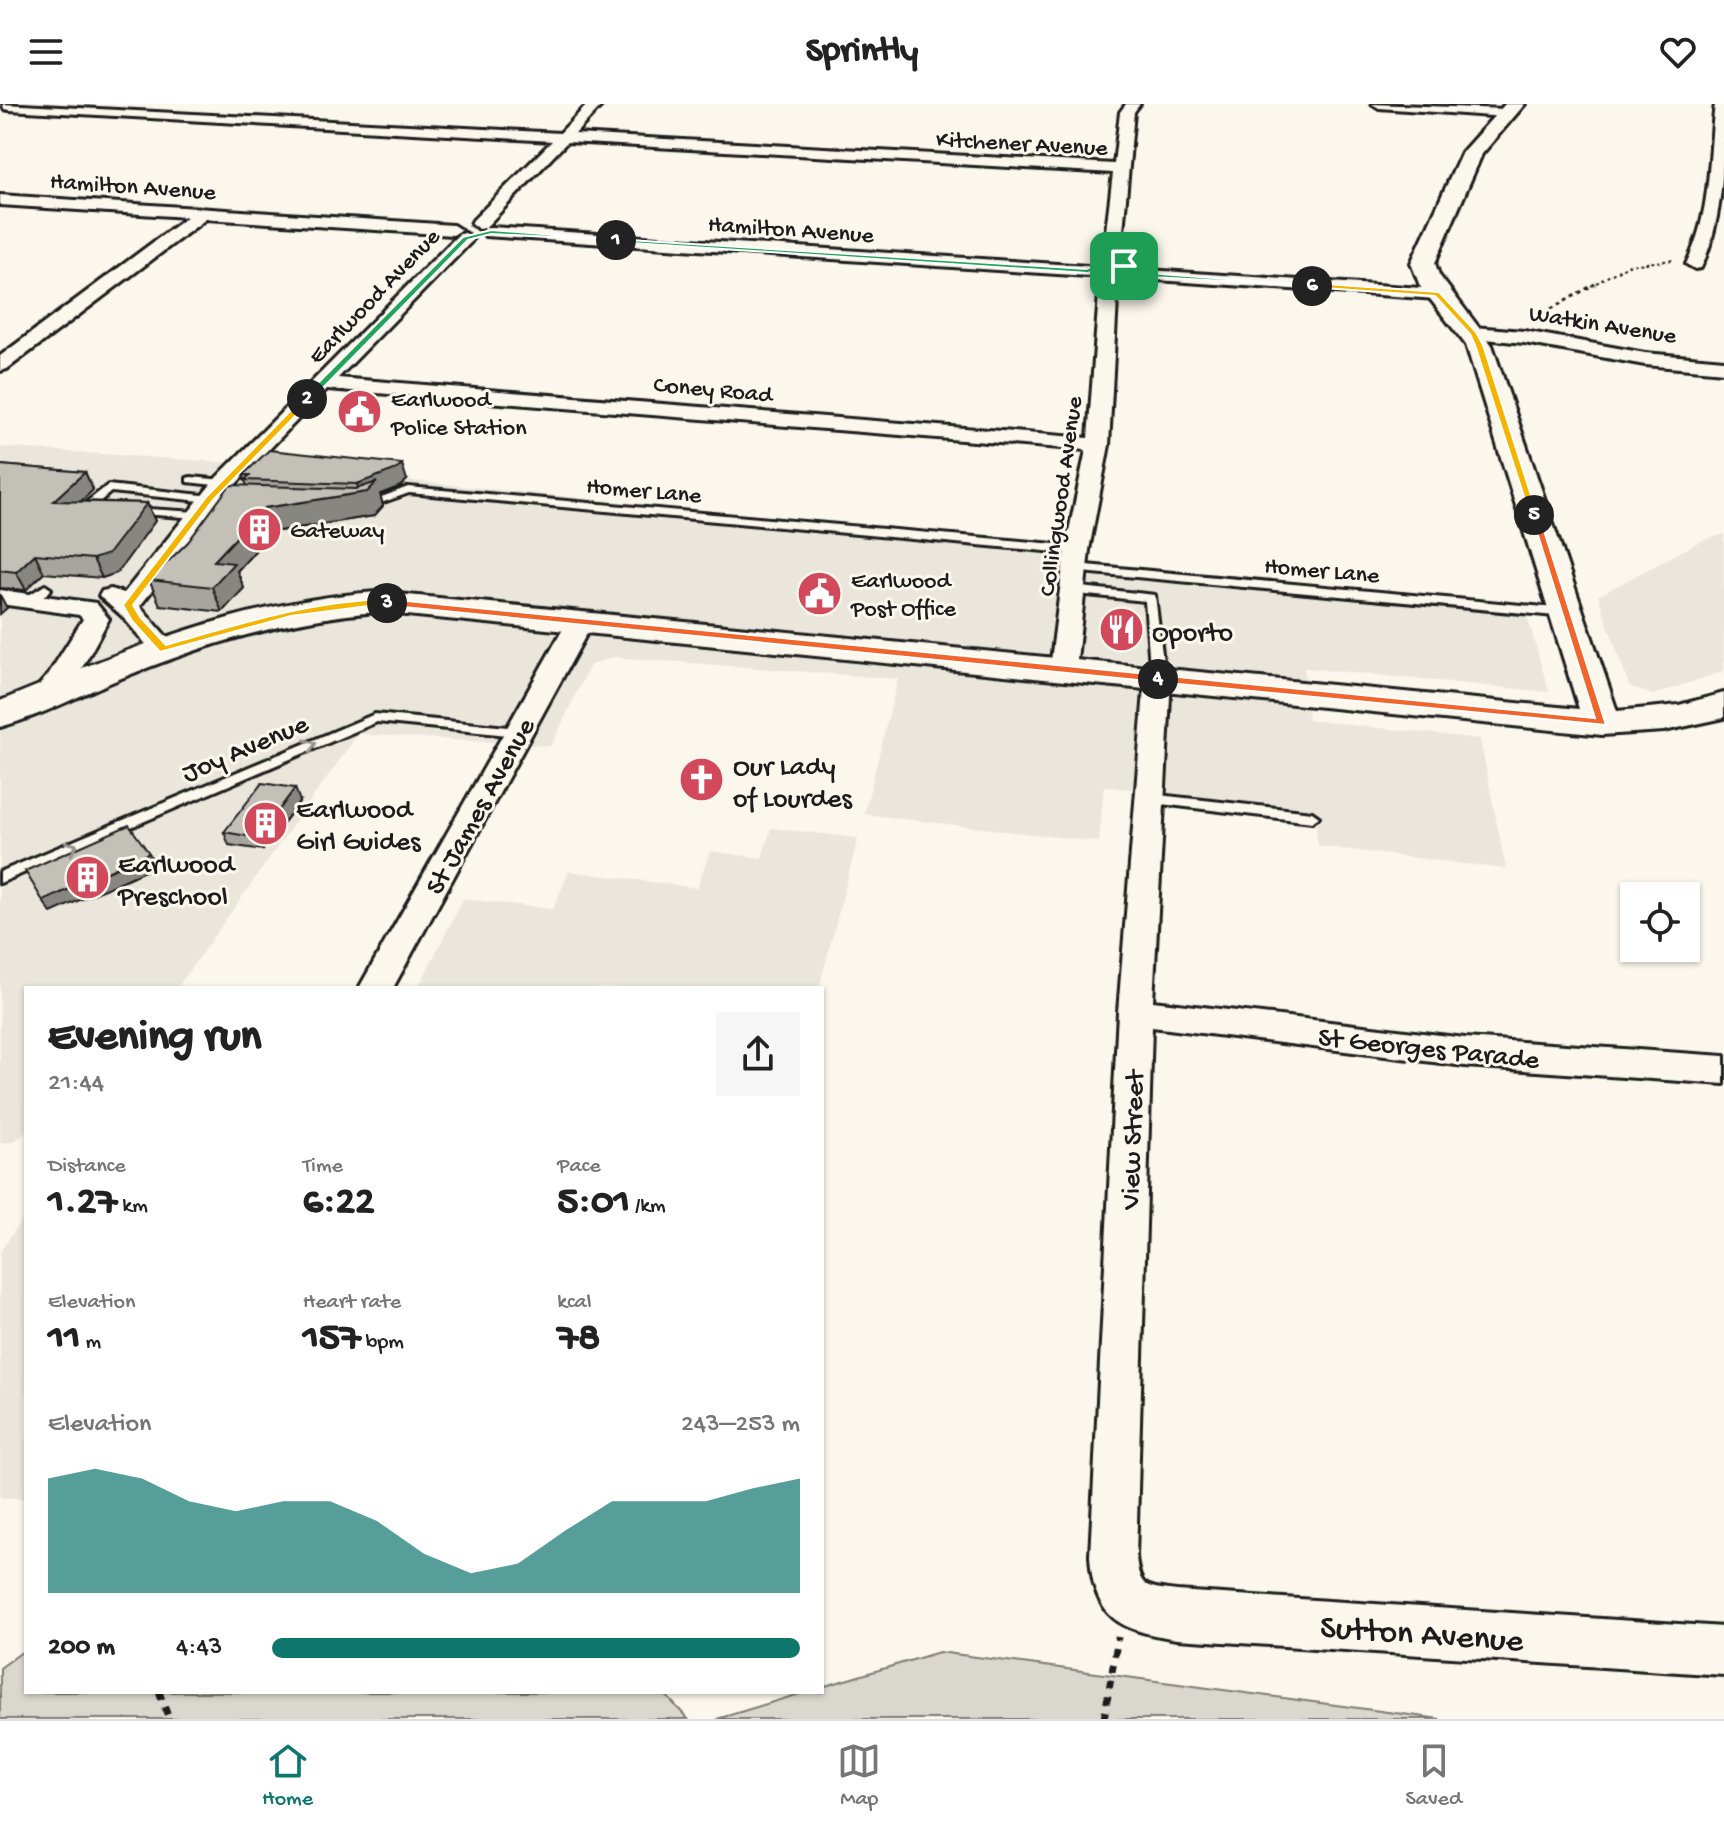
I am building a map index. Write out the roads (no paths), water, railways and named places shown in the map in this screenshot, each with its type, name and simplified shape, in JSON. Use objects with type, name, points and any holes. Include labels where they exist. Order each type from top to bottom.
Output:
[{"type":"street","name":"Earlwood Avenue","points":[[128,605],[211,499],[596,104]]},
{"type":"street","points":[[1379,104],[1510,108]]},
{"type":"street","points":[[1695,264],[1711,234],[1720,181],[1718,128],[1722,104]]},
{"type":"street","name":"Kitchener Avenue","points":[[7,107],[1122,169]]},
{"type":"street","name":"Collingwood Avenue","points":[[1063,669],[1074,569],[1098,445],[1110,273],[1128,107]]},
{"type":"street","points":[[1473,333],[1426,280],[1423,263],[1472,152],[1510,108]]},
{"type":"street","name":"Hamilton Avenue","points":[[0,200],[1088,271],[1091,276],[1110,273]]},
{"type":"street","points":[[0,365],[202,214]]},
{"type":"street","points":[[1423,263],[1474,322],[1473,333],[1602,723]]},
{"type":"street","points":[[1110,273],[1123,281],[1133,274],[1437,294]]},
{"type":"street","name":"Watkin Avenue","points":[[1473,333],[1524,337],[1645,359],[1724,366]]},
{"type":"street","name":"Coney Road","points":[[324,383],[1098,445]]},
{"type":"street","points":[[0,585],[87,608],[96,619],[59,680],[42,698]]},
{"type":"street","points":[[0,597],[110,596],[128,605],[136,619],[164,649]]},
{"type":"street","points":[[0,715],[164,649],[260,620],[344,603],[392,603],[1602,723],[1649,723],[1679,719],[1724,705]]},
{"type":"street","name":"St James Avenue","points":[[377,986],[580,622]]},
{"type":"street","name":"View Street","points":[[1122,1600],[1117,1590],[1113,1556],[1135,1012],[1158,679]]},
{"type":"street","name":"St Georges Parade","points":[[1135,1012],[1465,1052],[1724,1070]]},
{"type":"street","name":"Sutton Avenue","points":[[1122,1600],[1138,1610],[1177,1615],[1724,1651]]},
{"type":"lane","points":[[191,480],[211,499]]},
{"type":"lane","points":[[88,506],[108,488],[236,503]]},
{"type":"lane","name":"Homer Lane","points":[[347,506],[363,507],[408,490],[1074,569],[1566,613]]},
{"type":"lane","points":[[123,511],[211,499]]},
{"type":"lane","points":[[1074,569],[1151,598],[1158,679]]},
{"type":"lane","name":"Joy Avenue","points":[[0,878],[375,718],[518,732]]},
{"type":"lane","points":[[1149,799],[1312,817]]},
{"type":"place","name":"Earlwood Police Station","points":[[360,412]]},
{"type":"place","name":"Gateway","points":[[259,529]]},
{"type":"place","name":"Earlwood Post Office","points":[[820,593]]},
{"type":"place","name":"Oporto","points":[[1121,630]]},
{"type":"place","name":"Our Lady of Lourdes","points":[[702,780]]},
{"type":"place","name":"Earlwood Girl Guides","points":[[265,823]]},
{"type":"place","name":"Earlwood Preschool","points":[[87,878]]}]
